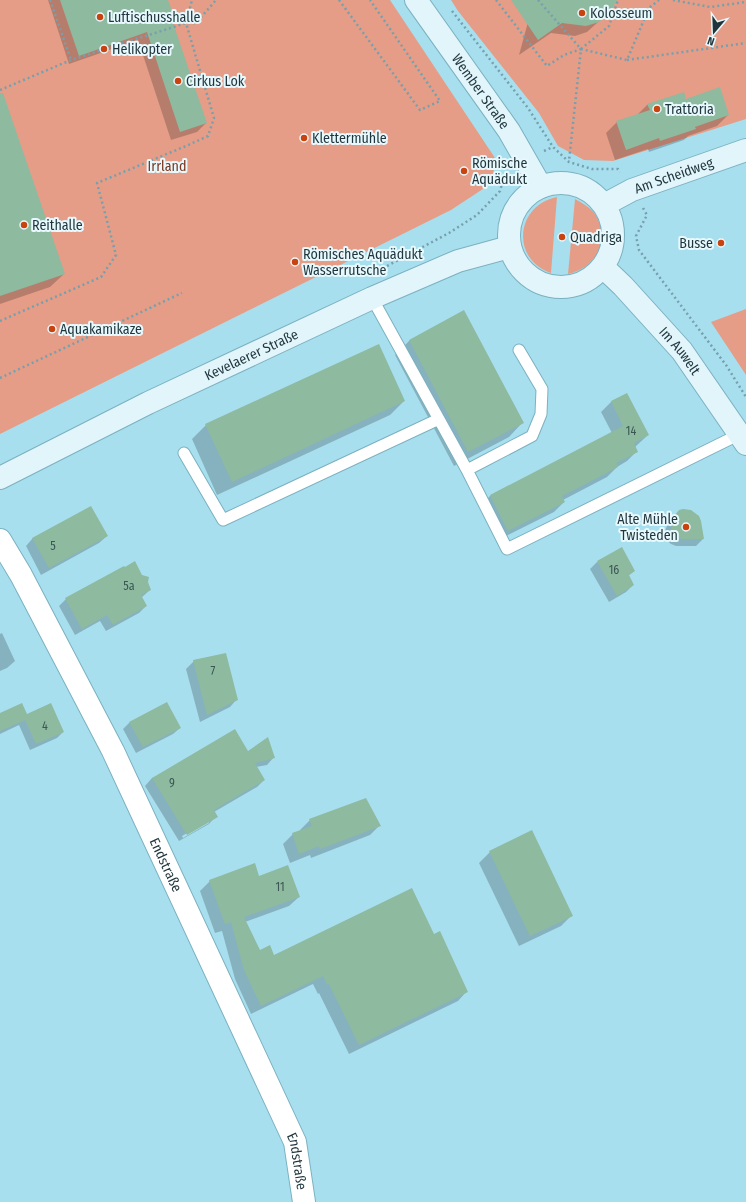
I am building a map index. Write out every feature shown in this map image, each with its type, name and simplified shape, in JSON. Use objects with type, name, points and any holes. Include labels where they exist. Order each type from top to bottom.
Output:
[{"type":"main road","name":"Wember Straße","points":[[416,0],[509,131],[527,160],[541,187]]},
{"type":"main road","name":"Am Scheidweg","points":[[604,205],[632,190],[746,150]]},
{"type":"main road","points":[[556,183],[573,184],[590,192],[604,205],[610,219],[613,235],[611,251],[602,267],[590,279],[574,286],[557,287],[541,283],[527,274],[516,262],[509,248],[510,224],[514,212],[520,202],[529,193],[541,187],[556,183]]},
{"type":"main road","name":"Kevelaerer Straße","points":[[0,478],[148,403],[372,298],[458,261],[509,248]]},
{"type":"main road","name":"Im Auwelt","points":[[602,267],[623,286],[682,351],[743,439]]},
{"type":"street","name":"Endstraße","points":[[0,540],[21,575],[113,751],[295,1142],[304,1202]]},
{"type":"lane","points":[[372,298],[467,470],[507,549],[743,439]]},
{"type":"lane","points":[[467,470],[532,436],[541,414],[542,389],[519,350]]},
{"type":"lane","points":[[184,453],[223,520],[439,420]]},
{"type":"path","points":[[50,0],[71,60]]},
{"type":"path","points":[[0,321],[101,277],[116,256],[97,183],[208,136],[214,118],[186,22],[192,0]]},
{"type":"path","points":[[0,90],[71,60],[186,22],[196,23],[216,0]]},
{"type":"path","points":[[339,0],[420,110],[440,101],[370,0]]},
{"type":"path","points":[[496,0],[547,66],[564,55],[581,49],[609,26],[618,0]]},
{"type":"path","points":[[538,0],[581,49],[627,60],[746,44]]},
{"type":"path","points":[[627,60],[649,8],[659,0]]},
{"type":"path","points":[[673,0],[710,7],[746,2]]},
{"type":"path","points":[[452,10],[528,108],[553,147],[569,162],[592,169],[618,169],[647,215],[636,236],[639,250],[726,366],[746,397]]},
{"type":"path","points":[[569,162],[581,49]]},
{"type":"path","points":[[0,378],[182,293]]},
{"type":"green space","name":"Irrland","points":[[0,0],[390,0],[497,161],[489,185],[451,210],[0,434]]},
{"type":"green space","points":[[451,0],[746,0],[746,119],[613,161],[584,160],[558,146],[539,113],[458,11]]},
{"type":"green space","points":[[557,197],[551,273],[538,266],[529,256],[524,245],[523,233],[526,221],[533,210],[543,202]]},
{"type":"green space","points":[[575,199],[588,207],[595,214],[600,224],[602,233],[598,251],[593,259],[578,271],[568,274]]},
{"type":"green space","points":[[746,309],[746,375],[711,322]]},
{"type":"building","points":[[60,0],[168,0],[176,22],[173,23],[207,123],[180,132],[147,32],[79,56]]},
{"type":"building","points":[[511,0],[617,0],[608,15],[599,22],[586,26],[562,23],[538,40]]},
{"type":"building","points":[[720,87],[729,115],[695,127],[696,129],[660,141],[659,138],[626,150],[616,121],[650,110],[647,104],[684,92],[686,99]]},
{"type":"building","name":"Reithalle","points":[[0,93],[3,93],[65,274],[0,296]]},
{"type":"building","points":[[464,310],[524,423],[468,452],[409,340]]},
{"type":"building","points":[[379,344],[405,401],[232,482],[205,424]]},
{"type":"building","points":[[627,393],[649,435],[634,443],[638,452],[616,463],[618,467],[562,496],[565,502],[508,531],[490,495],[623,426],[611,401]]},
{"type":"building","points":[[91,506],[108,536],[49,568],[32,538]]},
{"type":"building","name":"Alte Mühle Twisteden","points":[[679,510],[691,510],[699,516],[704,539],[682,539],[672,532],[671,523]]},
{"type":"building","points":[[622,547],[635,571],[629,575],[634,585],[617,596],[597,561]]},
{"type":"building","points":[[135,561],[142,575],[149,577],[148,582],[151,590],[141,595],[147,606],[113,625],[107,615],[82,629],[65,598]]},
{"type":"building","points":[[226,653],[238,700],[207,715],[193,660]]},
{"type":"building","points":[[167,702],[181,728],[143,747],[129,722]]},
{"type":"building","points":[[22,703],[27,714],[51,703],[64,732],[36,744],[25,720],[0,731],[0,713]]},
{"type":"building","points":[[235,729],[248,751],[268,737],[275,758],[255,763],[265,780],[214,810],[218,817],[187,835],[152,778]]},
{"type":"building","points":[[366,798],[381,826],[320,849],[319,846],[299,854],[292,833],[312,826],[309,819]]},
{"type":"building","points":[[532,830],[573,916],[530,936],[489,851]]},
{"type":"building","points":[[255,863],[259,876],[288,865],[300,897],[244,917],[260,950],[270,945],[274,955],[412,888],[434,934],[440,931],[468,992],[359,1045],[329,984],[327,985],[323,976],[261,1006],[244,970],[231,922],[225,924],[209,880]]},
{"type":"place","name":"Kolosseum","points":[[582,13]]},
{"type":"place","name":"Luftischusshalle","points":[[100,17]]},
{"type":"place","name":"Helikopter","points":[[104,49]]},
{"type":"place","name":"Cirkus Lok","points":[[178,81]]},
{"type":"place","name":"Trattoria","points":[[657,109]]},
{"type":"place","name":"Klettermühle","points":[[304,138]]},
{"type":"place","name":"Römische Aquädukt","points":[[464,171]]},
{"type":"place","name":"Reithalle","points":[[24,225]]},
{"type":"place","name":"Quadriga","points":[[562,237]]},
{"type":"place","name":"Busse","points":[[721,243]]},
{"type":"place","name":"Römisches Aquädukt Wasserrutsche","points":[[295,262]]},
{"type":"place","name":"Aquakamikaze","points":[[52,329]]},
{"type":"place","name":"Alte Mühle Twisteden","points":[[686,527]]}]
